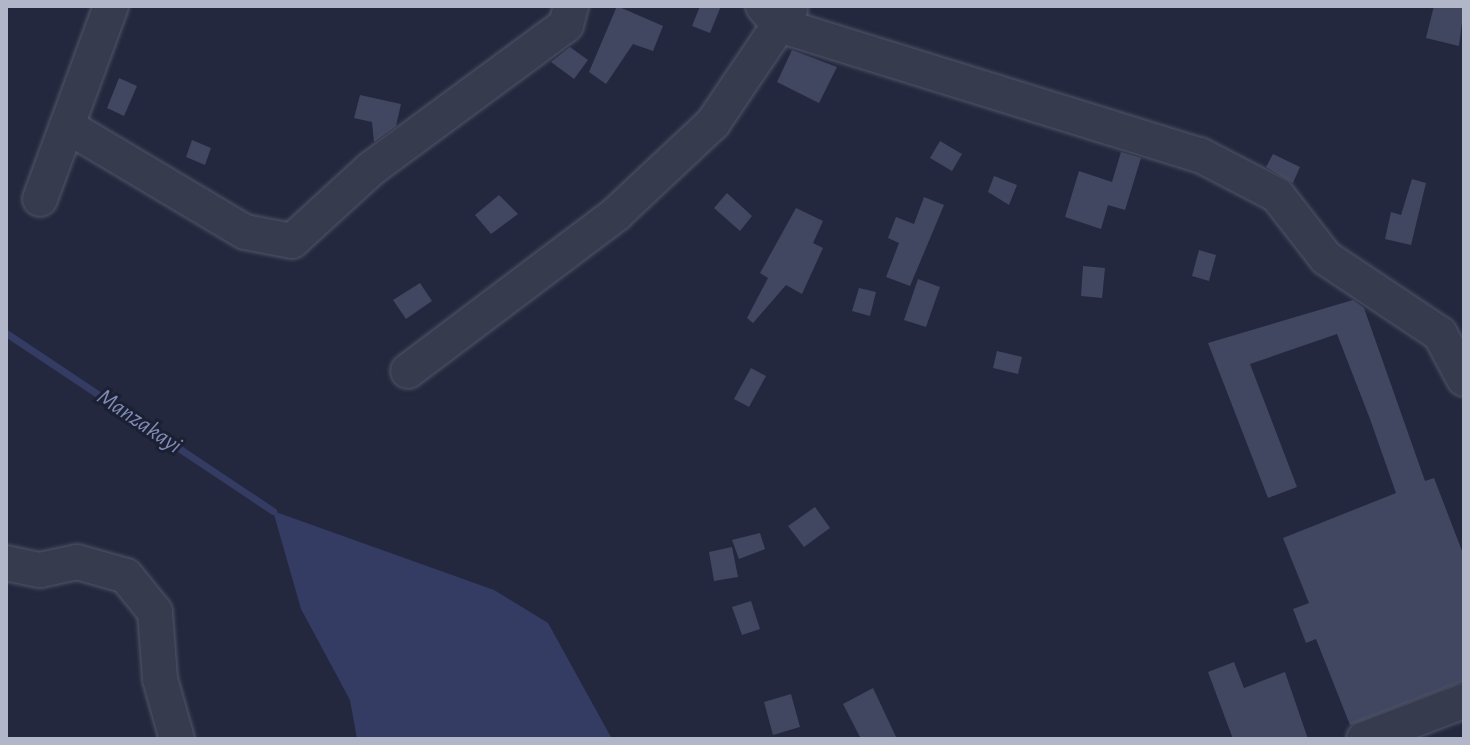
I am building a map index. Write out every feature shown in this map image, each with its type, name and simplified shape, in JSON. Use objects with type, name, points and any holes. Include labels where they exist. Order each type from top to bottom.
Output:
[{"type":"street","points":[[40,199],[111,6]]},
{"type":"street","points":[[67,126],[245,232],[292,241],[372,168],[566,25],[571,6]]},
{"type":"street","points":[[408,371],[616,214],[713,123],[778,12],[1200,155],[1264,189],[1326,258],[1440,334],[1464,379]]},
{"type":"street","points":[[6,563],[40,570],[77,562],[126,576],[155,612],[160,679],[177,739]]},
{"type":"street","points":[[1364,739],[1464,701]]},
{"type":"water","points":[[273,511],[494,590],[548,623],[612,739],[357,739],[350,700],[301,609]]},
{"type":"building","points":[[617,6],[663,26],[653,51],[633,44],[606,84],[589,72]]},
{"type":"building","points":[[700,6],[721,6],[710,33],[692,26]]},
{"type":"building","points":[[1434,6],[1464,6],[1459,46],[1426,38]]},
{"type":"building","points":[[570,47],[588,60],[574,79],[551,62]]},
{"type":"building","points":[[792,50],[837,67],[819,103],[777,82]]},
{"type":"building","points":[[119,78],[137,86],[124,116],[107,108]]},
{"type":"building","points":[[360,95],[401,104],[396,126],[374,142],[372,122],[354,118]]},
{"type":"building","points":[[192,140],[211,148],[205,165],[186,157]]},
{"type":"building","points":[[940,141],[962,154],[952,171],[930,158]]},
{"type":"building","points":[[1121,152],[1141,158],[1125,210],[1108,205],[1101,229],[1065,217],[1079,171],[1112,182]]},
{"type":"building","points":[[1273,154],[1300,167],[1293,183],[1266,167]]},
{"type":"building","points":[[994,176],[1017,185],[1009,205],[988,192]]},
{"type":"building","points":[[1412,179],[1426,183],[1411,245],[1385,239],[1391,212],[1401,215]]},
{"type":"building","points":[[727,193],[752,216],[740,231],[714,208]]},
{"type":"building","points":[[499,195],[518,214],[491,234],[475,215]]},
{"type":"building","points":[[924,197],[944,205],[910,286],[886,277],[899,243],[888,238],[896,217],[914,224]]},
{"type":"building","points":[[796,208],[823,221],[813,243],[823,248],[802,294],[786,285],[753,323],[747,318],[768,278],[760,273]]},
{"type":"building","points":[[1199,250],[1216,255],[1209,281],[1192,276]]},
{"type":"building","points":[[1083,266],[1105,268],[1102,298],[1081,296]]},
{"type":"building","points":[[918,279],[940,287],[926,327],[904,320]]},
{"type":"building","points":[[420,283],[432,301],[406,319],[393,300]]},
{"type":"building","points":[[859,288],[876,292],[870,316],[852,311]]},
{"type":"building","points":[[1353,300],[1364,308],[1425,481],[1434,478],[1464,556],[1464,681],[1350,725],[1316,639],[1306,643],[1293,609],[1309,603],[1283,538],[1396,493],[1370,419],[1337,334],[1250,364],[1297,487],[1268,498],[1208,343]]},
{"type":"building","points":[[997,351],[1022,357],[1018,374],[993,368]]},
{"type":"building","points":[[751,368],[766,376],[749,407],[734,399]]},
{"type":"building","points":[[815,507],[830,528],[804,547],[788,526]]},
{"type":"building","points":[[760,533],[765,549],[739,559],[732,540]]},
{"type":"building","points":[[732,547],[738,577],[714,581],[709,552]]},
{"type":"building","points":[[751,601],[760,629],[742,635],[732,607]]},
{"type":"building","points":[[1234,662],[1244,688],[1285,672],[1308,739],[1233,739],[1208,672]]},
{"type":"building","points":[[873,688],[897,739],[861,739],[843,704]]},
{"type":"building","points":[[791,694],[800,727],[773,735],[764,702]]},
{"type":"waterway","name":"Manzakayi","points":[[6,333],[273,511]]}]
